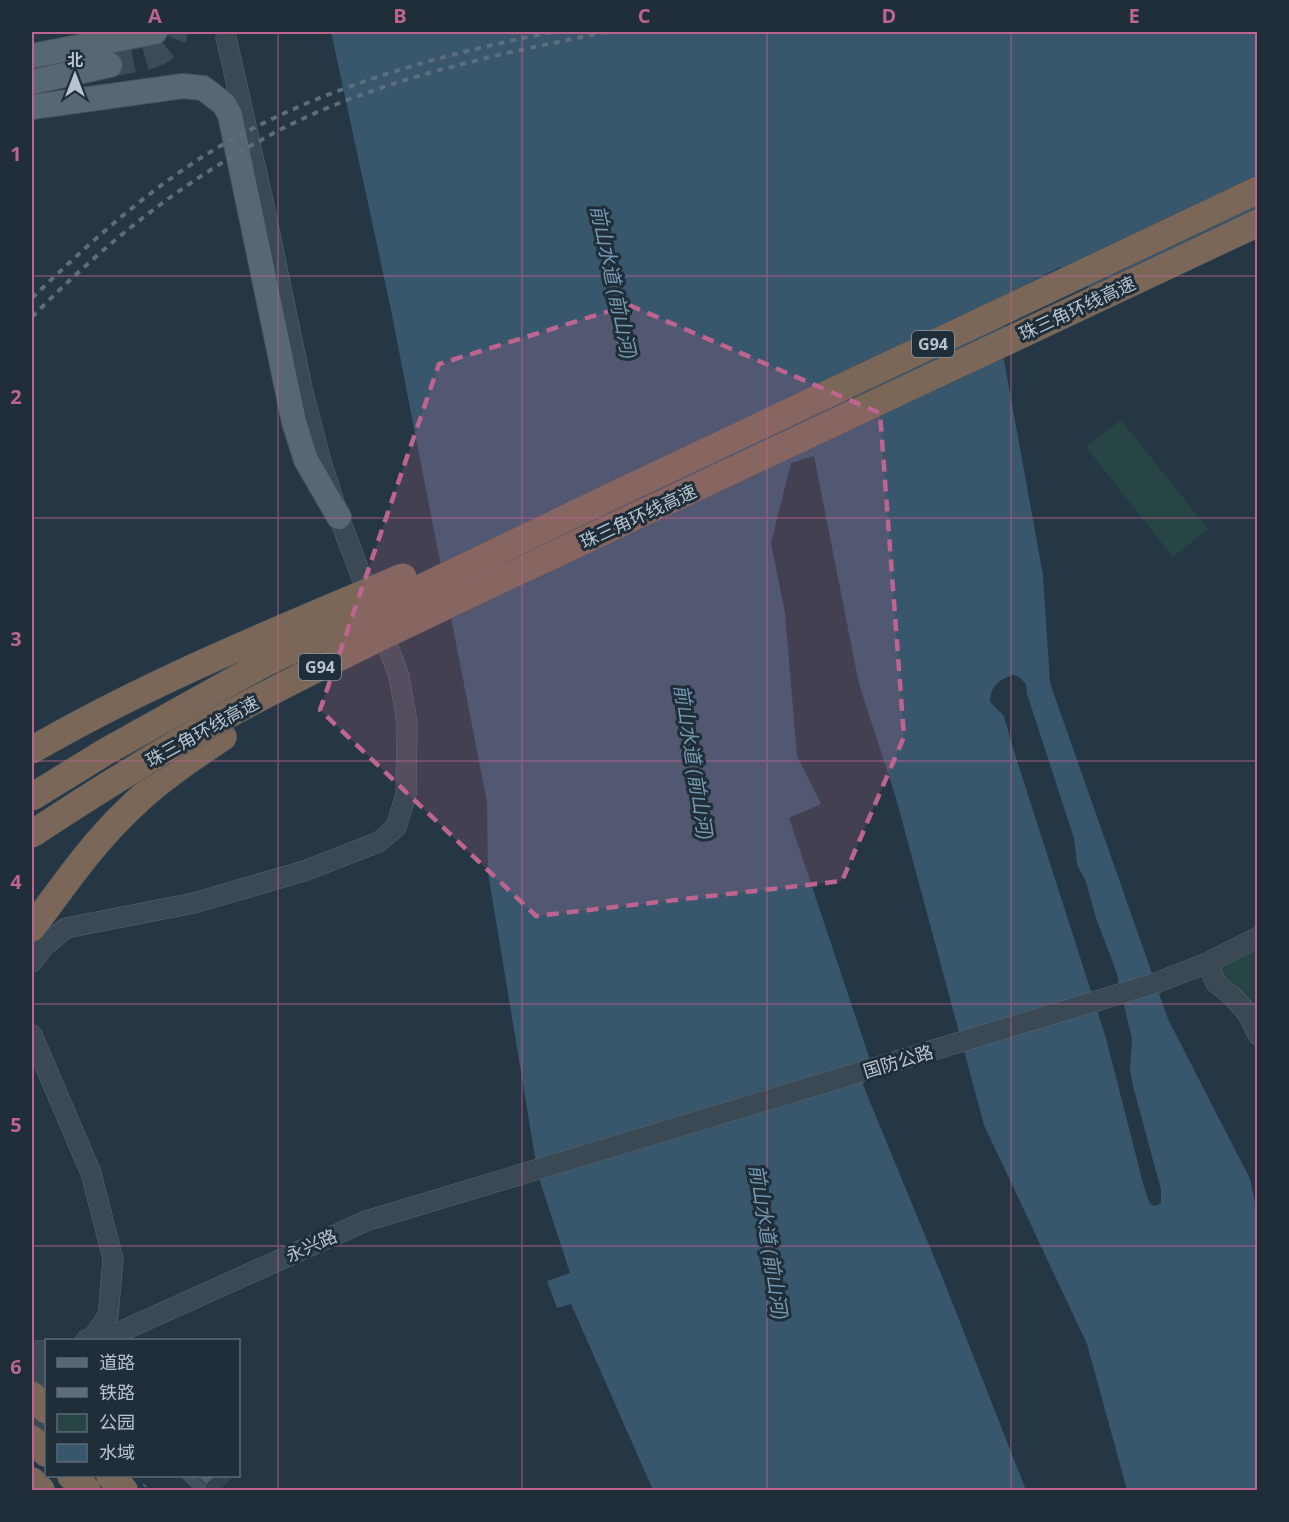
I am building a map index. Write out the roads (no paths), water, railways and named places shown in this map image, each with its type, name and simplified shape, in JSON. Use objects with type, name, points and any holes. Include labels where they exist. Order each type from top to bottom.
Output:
[{"type":"highway","name":"珠三角环线高速","points":[[32,797],[129,738],[263,664],[1257,189]]},
{"type":"highway","name":"珠三角环线高速","points":[[32,834],[92,794],[232,713],[334,660],[1257,223]]},
{"type":"highway","points":[[32,750],[159,685],[298,621],[403,577],[608,498]]},
{"type":"highway","points":[[32,904],[70,857],[129,798],[159,774],[223,737],[621,523]]},
{"type":"highway","points":[[32,928],[102,837],[129,809],[187,762],[223,737]]},
{"type":"highway","points":[[32,789],[129,738]]},
{"type":"highway","points":[[32,1394],[45,1409]]},
{"type":"highway","points":[[72,1477],[87,1491]]},
{"type":"highway","points":[[111,1477],[124,1491]]},
{"type":"highway","points":[[32,1481],[40,1491]]},
{"type":"main road","points":[[32,56],[155,32]]},
{"type":"main road","points":[[32,82],[110,65]]},
{"type":"main road","points":[[32,107],[183,86],[203,88],[224,104],[230,115],[294,422],[306,460],[339,517]]},
{"type":"street","points":[[32,962],[44,946],[66,928],[194,903],[304,871],[379,842],[396,827],[406,795],[407,722],[399,676],[339,517],[321,462],[302,388],[266,213],[226,37]]},
{"type":"street","name":"国防公路","points":[[533,1171],[1156,983],[1207,963],[1257,937]]},
{"type":"street","points":[[1207,963],[1216,983],[1248,1014],[1257,1033]]},
{"type":"street","points":[[32,1035],[91,1173],[114,1259],[108,1316],[91,1339]]},
{"type":"street","name":"永兴路","points":[[91,1339],[113,1335],[366,1221],[533,1171]]},
{"type":"street","points":[[32,1394],[35,1377],[45,1366]]},
{"type":"water","name":"前山水道 (前山河)","points":[[331,32],[1257,32],[1257,213],[1104,297],[1060,267],[1018,289],[1000,338],[1043,575],[1050,683],[1168,1019],[1250,1179],[1258,1217],[1257,1490],[1127,1490],[1087,1344],[984,1125],[896,798],[859,684],[814,456],[791,463],[771,543],[785,613],[797,756],[821,804],[789,818],[869,1057],[863,1085],[1026,1490],[653,1490],[571,1304],[557,1308],[547,1281],[570,1273],[538,1175],[488,873],[487,802],[390,305]],"holes":[[[1013,675],[1018,676],[1026,684],[1027,694],[1074,838],[1077,864],[1086,882],[1096,918],[1116,971],[1132,1039],[1130,1071],[1133,1086],[1161,1190],[1161,1203],[1155,1206],[1150,1204],[1144,1187],[1106,1038],[1004,716],[990,702],[996,684]]]},
{"type":"tunnel","points":[[110,65],[159,53],[173,41],[176,32]]},
{"type":"railway","points":[[32,298],[94,240],[138,203],[207,154],[247,131],[288,111],[374,78],[463,52],[552,32]]},
{"type":"railway","points":[[32,317],[84,267],[169,198],[229,158],[301,120],[385,86],[430,73],[519,50],[607,32]]}]
